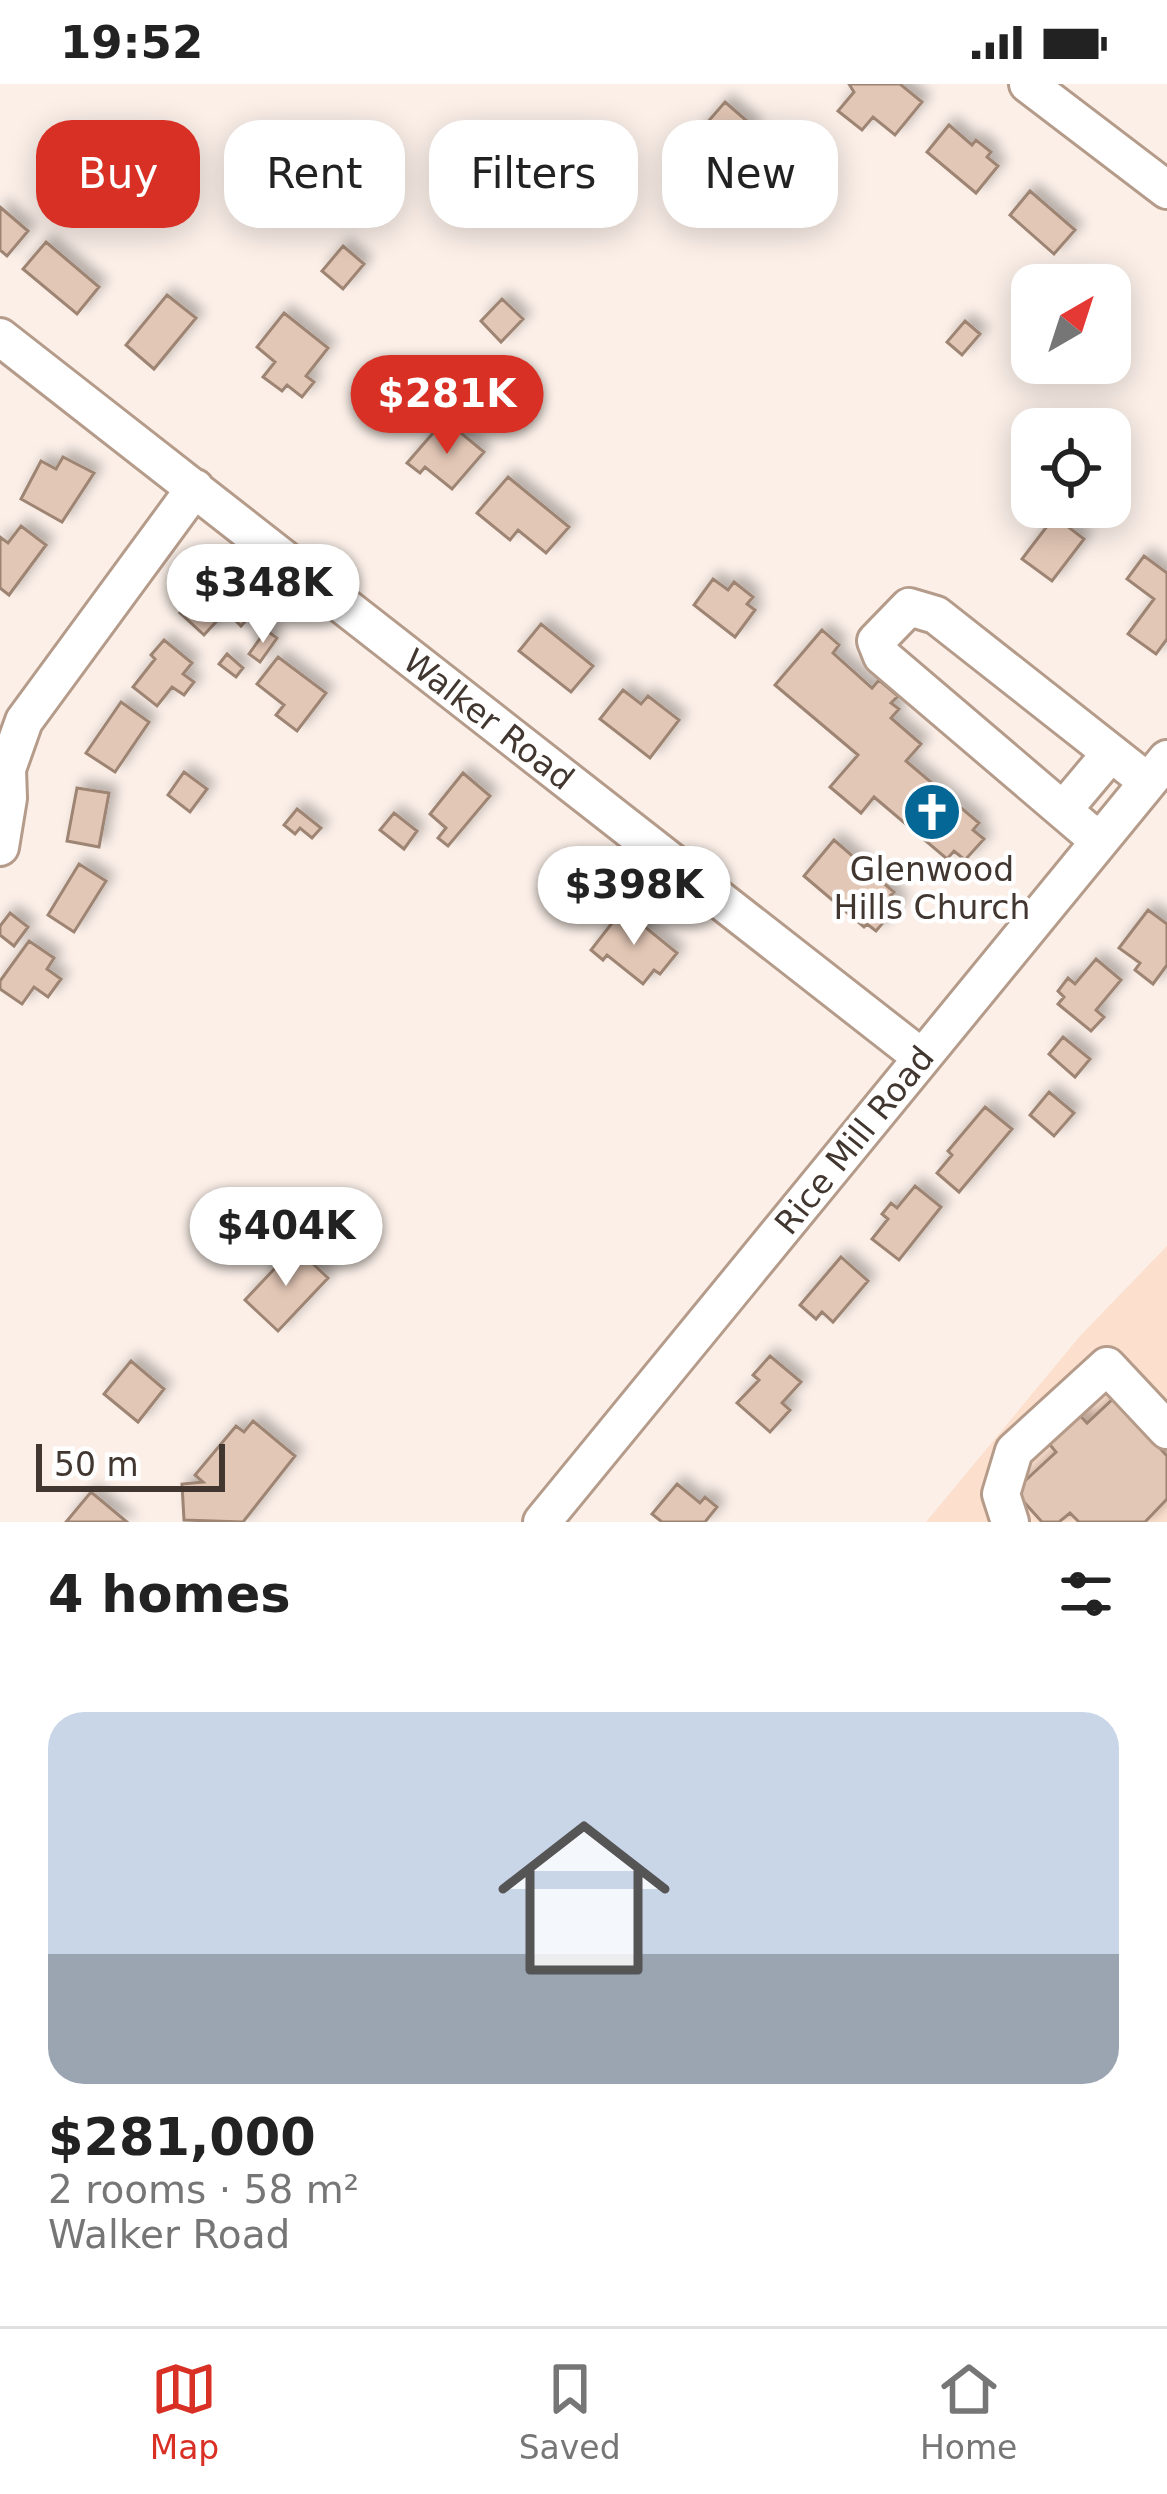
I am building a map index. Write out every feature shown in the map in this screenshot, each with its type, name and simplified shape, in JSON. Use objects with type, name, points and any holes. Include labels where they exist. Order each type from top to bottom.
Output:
[{"type":"street","points":[[1028,84],[1167,190]]},
{"type":"street","name":"Walker Road","points":[[0,337],[922,1057]]},
{"type":"street","points":[[0,847],[7,769],[23,721],[195,488]]},
{"type":"street","points":[[1099,841],[882,656],[876,641],[909,607],[936,615],[1111,753],[1157,770]]},
{"type":"street","points":[[1063,810],[1111,753]]},
{"type":"street","name":"Rice Mill Road","points":[[542,1522],[1157,770]]},
{"type":"street","points":[[1010,1522],[1001,1494],[1014,1451],[1107,1366],[1167,1430]]},
{"type":"shaded area","points":[[1167,1246],[1167,1522],[926,1522],[1080,1336]]},
{"type":"building","points":[[849,84],[900,84],[922,102],[895,135],[873,117],[862,130],[838,111],[854,92]]},
{"type":"building","points":[[725,102],[746,120],[709,120]]},
{"type":"building","points":[[949,125],[972,145],[976,140],[991,152],[987,157],[998,166],[976,193],[927,152]]},
{"type":"building","points":[[1030,191],[1075,230],[1054,254],[1010,215]]},
{"type":"building","points":[[0,207],[28,231],[7,256],[0,250]]},
{"type":"building","points":[[46,242],[99,287],[77,314],[23,269]]},
{"type":"building","points":[[343,246],[364,264],[343,289],[322,271]]},
{"type":"building","points":[[167,295],[196,318],[154,369],[126,345]]},
{"type":"building","points":[[502,299],[523,319],[501,342],[481,321]]},
{"type":"building","points":[[284,313],[328,348],[306,376],[314,382],[302,397],[287,385],[282,391],[263,377],[275,362],[257,347]]},
{"type":"building","points":[[965,321],[980,334],[962,355],[947,342]]},
{"type":"building","points":[[424,383],[445,400],[434,414],[413,397]]},
{"type":"building","points":[[455,428],[484,452],[452,489],[425,467],[420,473],[407,463],[434,432],[444,441]]},
{"type":"building","points":[[63,457],[94,473],[62,522],[21,499],[41,461],[56,469]]},
{"type":"building","points":[[508,477],[569,527],[546,553],[518,530],[510,540],[477,513]]},
{"type":"building","points":[[21,526],[46,545],[9,595],[0,588],[0,537],[8,543]]},
{"type":"building","points":[[1046,528],[1070,528],[1084,539],[1052,581],[1022,559]]},
{"type":"building","points":[[1144,556],[1167,573],[1167,639],[1156,654],[1128,634],[1154,599],[1127,579]]},
{"type":"building","points":[[218,562],[259,606],[241,626],[226,611],[204,635],[180,613]]},
{"type":"building","points":[[713,579],[728,590],[734,582],[753,597],[747,604],[755,610],[735,637],[694,605]]},
{"type":"building","points":[[541,624],[593,666],[571,692],[519,651]]},
{"type":"building","points":[[266,630],[277,638],[260,662],[249,654]]},
{"type":"building","points":[[822,630],[839,645],[833,653],[872,688],[879,680],[898,696],[891,703],[899,709],[891,718],[921,744],[906,761],[979,823],[973,830],[984,839],[965,860],[954,851],[947,859],[874,797],[861,813],[830,787],[858,755],[775,685]]},
{"type":"building","points":[[164,640],[192,663],[183,674],[194,682],[184,695],[172,687],[157,706],[133,687]]},
{"type":"building","points":[[227,654],[243,668],[236,677],[219,664]]},
{"type":"building","points":[[278,657],[326,693],[297,731],[276,715],[284,705],[257,684]]},
{"type":"building","points":[[623,690],[641,704],[648,696],[679,720],[650,758],[600,719]]},
{"type":"building","points":[[121,702],[149,722],[115,772],[86,753]]},
{"type":"building","points":[[184,772],[207,789],[190,812],[168,795]]},
{"type":"building","points":[[463,773],[490,796],[448,846],[438,838],[446,828],[430,814]]},
{"type":"building","points":[[77,788],[109,793],[99,847],[67,841]]},
{"type":"building","points":[[297,809],[321,828],[312,838],[300,828],[295,834],[284,825]]},
{"type":"building","points":[[394,813],[417,831],[404,849],[380,830]]},
{"type":"building","points":[[834,840],[894,892],[891,895],[900,903],[876,931],[867,924],[864,927],[804,876]]},
{"type":"building","points":[[79,864],[106,881],[74,932],[48,915]]},
{"type":"building","points":[[623,909],[677,953],[660,974],[654,970],[643,984],[607,955],[603,960],[591,950]]},
{"type":"building","points":[[1148,910],[1167,924],[1167,965],[1153,984],[1135,970],[1140,963],[1119,948]]},
{"type":"building","points":[[10,913],[28,927],[14,946],[0,935],[0,926]]},
{"type":"building","points":[[29,941],[54,958],[47,969],[61,979],[48,997],[34,987],[22,1004],[0,989],[0,981]]},
{"type":"building","points":[[1096,959],[1121,980],[1096,1010],[1104,1017],[1091,1031],[1058,1004],[1064,997],[1058,991],[1068,978],[1075,984]]},
{"type":"building","points":[[1063,1037],[1090,1059],[1075,1077],[1049,1054]]},
{"type":"building","points":[[1049,1092],[1074,1113],[1054,1136],[1030,1115]]},
{"type":"building","points":[[985,1107],[1012,1129],[959,1192],[937,1173],[952,1155],[948,1151]]},
{"type":"building","points":[[915,1186],[941,1207],[899,1260],[872,1239],[888,1219],[882,1214],[891,1203],[897,1208]]},
{"type":"building","points":[[295,1247],[328,1278],[278,1331],[245,1300]]},
{"type":"building","points":[[841,1257],[868,1281],[833,1322],[822,1312],[816,1319],[800,1305]]},
{"type":"building","points":[[770,1356],[801,1382],[782,1403],[790,1410],[770,1432],[737,1403],[759,1380],[753,1375]]},
{"type":"building","points":[[131,1361],[164,1389],[138,1422],[104,1394]]},
{"type":"building","points":[[1114,1398],[1167,1456],[1167,1499],[1145,1522],[1079,1522],[1070,1513],[1059,1522],[1042,1522],[1014,1491],[1056,1452],[1046,1440],[1077,1412],[1087,1423]]},
{"type":"building","points":[[253,1421],[295,1456],[243,1522],[184,1520],[182,1484],[203,1482],[195,1475],[236,1426],[244,1432]]},
{"type":"building","points":[[677,1484],[700,1503],[705,1497],[717,1507],[705,1522],[662,1522],[652,1514]]},
{"type":"building","points":[[91,1492],[127,1522],[66,1522]]},
{"type":"place","name":"Glenwood Hills Church","points":[[932,812]]}]
